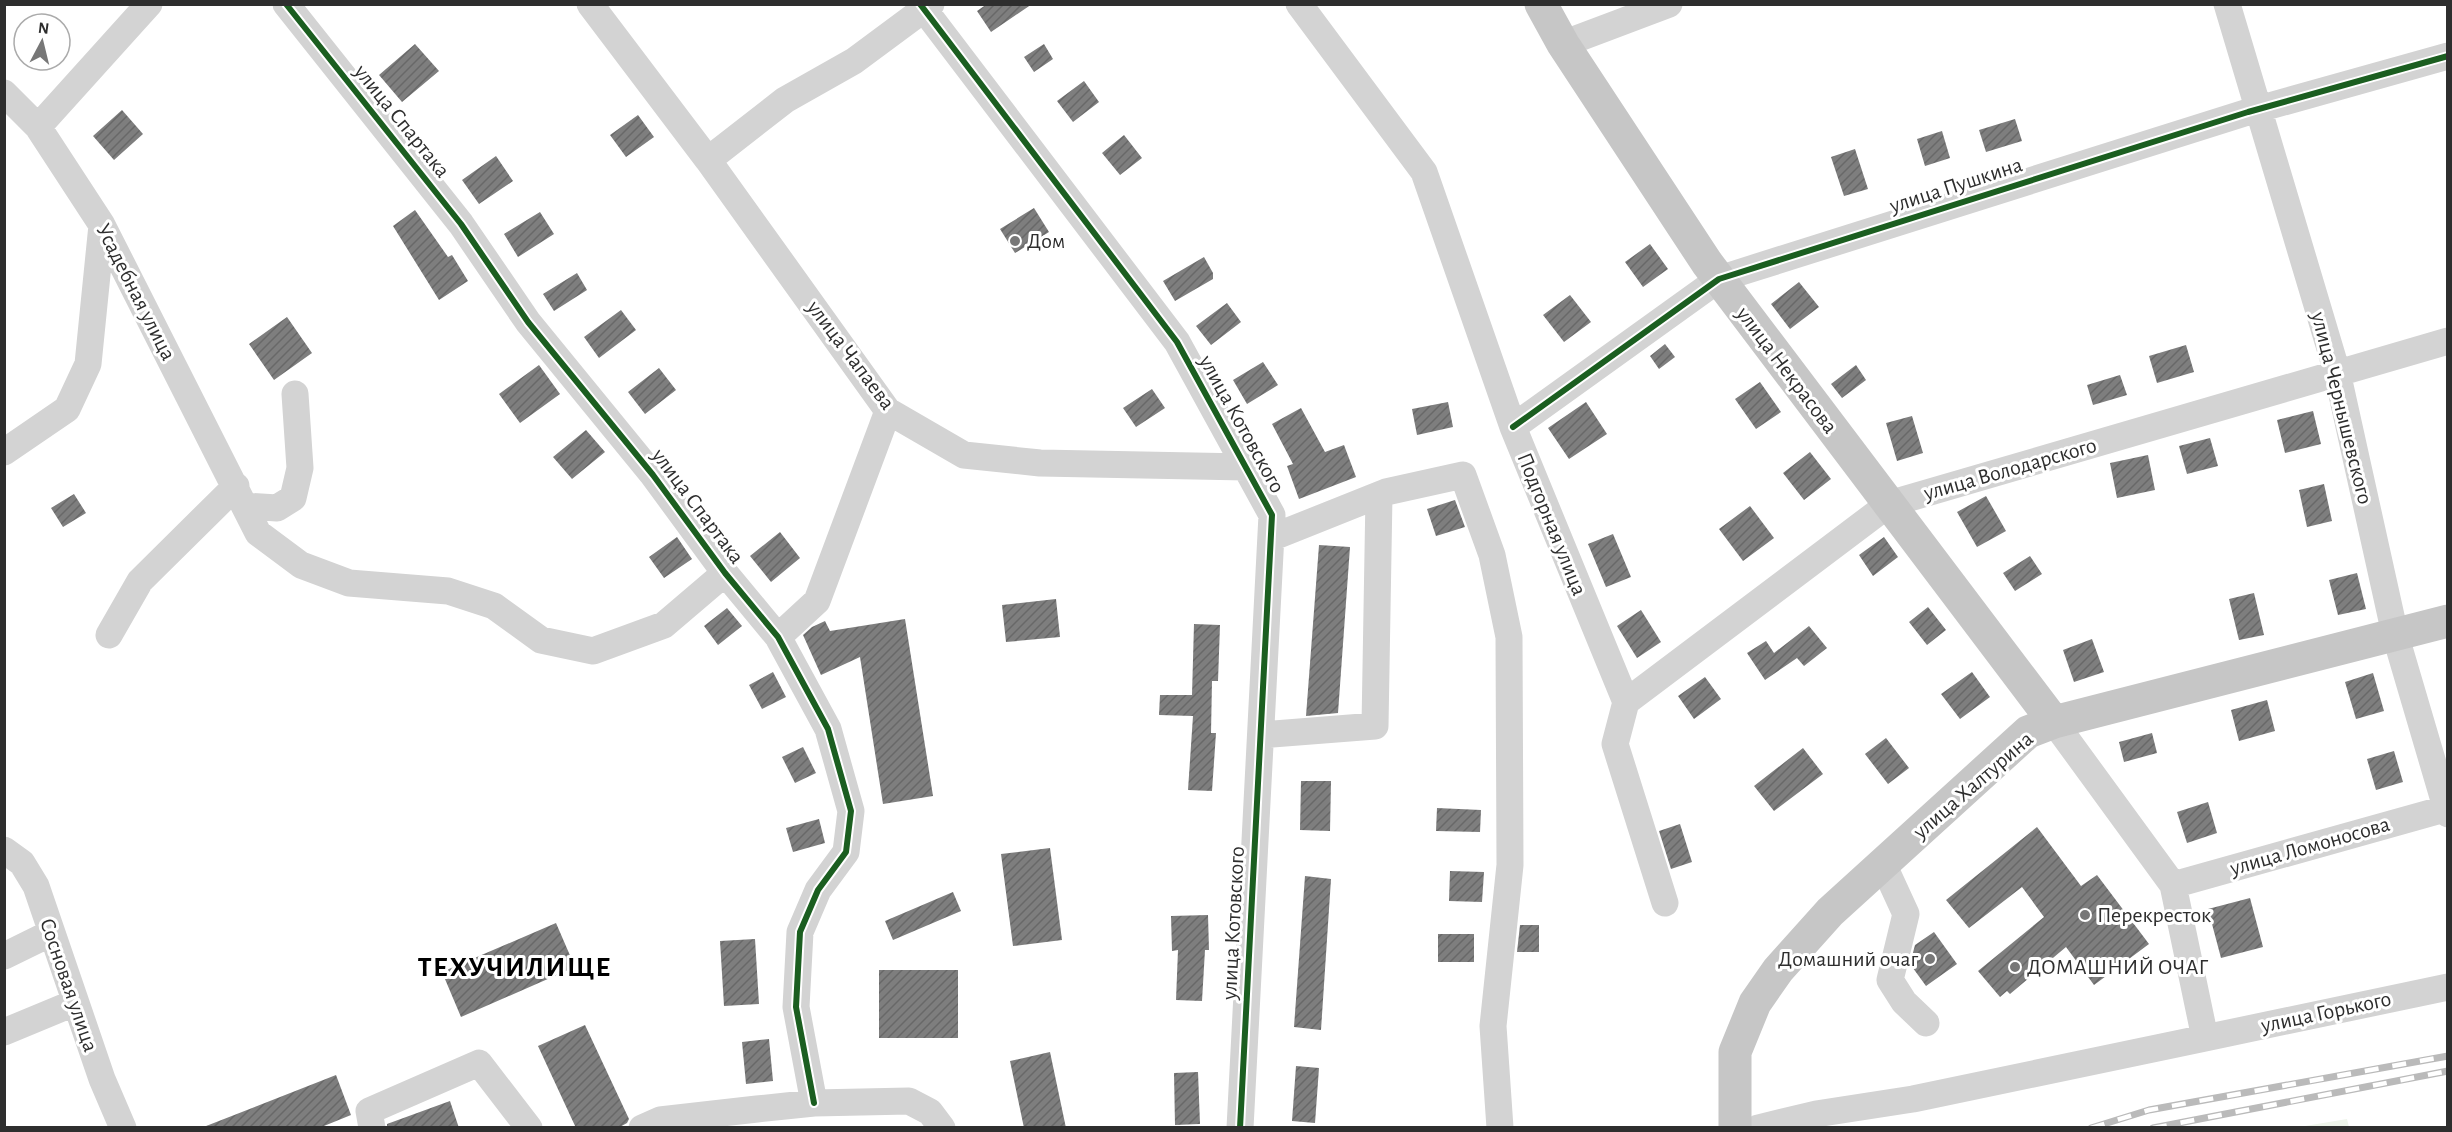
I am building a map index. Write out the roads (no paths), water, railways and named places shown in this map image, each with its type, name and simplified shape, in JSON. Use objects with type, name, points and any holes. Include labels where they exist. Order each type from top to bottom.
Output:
[{"type":"main road","name":"улица Некрасова","points":[[1541,4],[1563,44],[1719,279],[2054,722]]},
{"type":"main road","name":"улица Халтурина","points":[[1735,1128],[1735,1052],[1755,1003],[1778,970],[1830,912],[2028,732],[2054,722],[2448,621]]},
{"type":"street","points":[[38,127],[149,4]]},
{"type":"street","name":"улица Спартака","points":[[286,4],[461,224],[528,322],[653,475],[725,573],[778,637],[828,729],[851,811],[846,852],[818,890],[800,932],[796,1007],[814,1103]]},
{"type":"street","name":"улица Чапаева","points":[[590,4],[708,160],[888,411],[964,455],[1040,463],[1246,467]]},
{"type":"street","name":"Подгорная улица","points":[[1299,4],[1424,172],[1513,427],[1626,702]]},
{"type":"street","points":[[1563,44],[1670,4]]},
{"type":"street","name":"улица Чернышевского","points":[[2227,4],[2256,110],[2337,372],[2396,634],[2447,810]]},
{"type":"street","points":[[708,160],[785,100],[854,61],[925,6]]},
{"type":"street","name":"улица Котовского","points":[[925,6],[1177,342],[1272,515],[1240,1128]]},
{"type":"street","name":"улица Пушкина","points":[[1513,427],[1719,279],[2256,110],[2448,56]]},
{"type":"street","name":"Усадебная улица","points":[[4,93],[38,127],[102,225],[258,532],[301,565],[349,583],[448,591],[494,606],[541,640],[593,651],[664,625],[725,573]]},
{"type":"street","points":[[4,452],[67,409],[88,364],[102,225]]},
{"type":"street","name":"улица Володарского","points":[[1626,702],[1889,504],[2448,341]]},
{"type":"street","points":[[110,635],[140,581],[241,496],[277,508],[293,498],[300,468],[295,394]]},
{"type":"street","points":[[778,637],[817,601],[888,411]]},
{"type":"street","points":[[1271,538],[1378,495],[1463,475],[1492,555],[1506,625],[1510,865],[1493,1026],[1500,1128]]},
{"type":"street","points":[[1261,735],[1375,726],[1378,495]]},
{"type":"street","points":[[1626,702],[1615,744],[1665,903]]},
{"type":"street","points":[[2054,722],[2173,885],[2205,1038]]},
{"type":"street","name":"улица Ломоносова","points":[[2173,885],[2447,810]]},
{"type":"street","name":"Сосновая улица","points":[[4,850],[22,863],[36,886],[74,1002],[102,1079],[123,1128]]},
{"type":"street","points":[[1883,864],[1906,914],[1890,980],[1904,1002],[1926,1023]]},
{"type":"street","points":[[4,956],[51,933]]},
{"type":"street","name":"улица Горького","points":[[1758,1128],[1816,1114],[1913,1099],[2448,987]]},
{"type":"street","points":[[4,1032],[74,1002]]},
{"type":"street","points":[[372,1128],[369,1111],[479,1063],[529,1128]]},
{"type":"street","points":[[642,1128],[660,1120],[759,1118],[814,1103],[909,1101],[930,1112],[942,1128]]},
{"type":"railway","points":[[2091,1128],[2149,1110],[2448,1056]]},
{"type":"railway","points":[[2153,1128],[2448,1071]]},
{"type":"place","name":"Дом","points":[[1015,241]]},
{"type":"place","name":"Перекресток","points":[[2085,915]]},
{"type":"place","name":"Домашний очаг","points":[[1930,959]]},
{"type":"place","name":"ДОМАШНИЙ ОЧАГ","points":[[2015,967]]},
{"type":"district","name":"ТЕХУЧИЛИЩЕ","points":[[515,968]]}]
